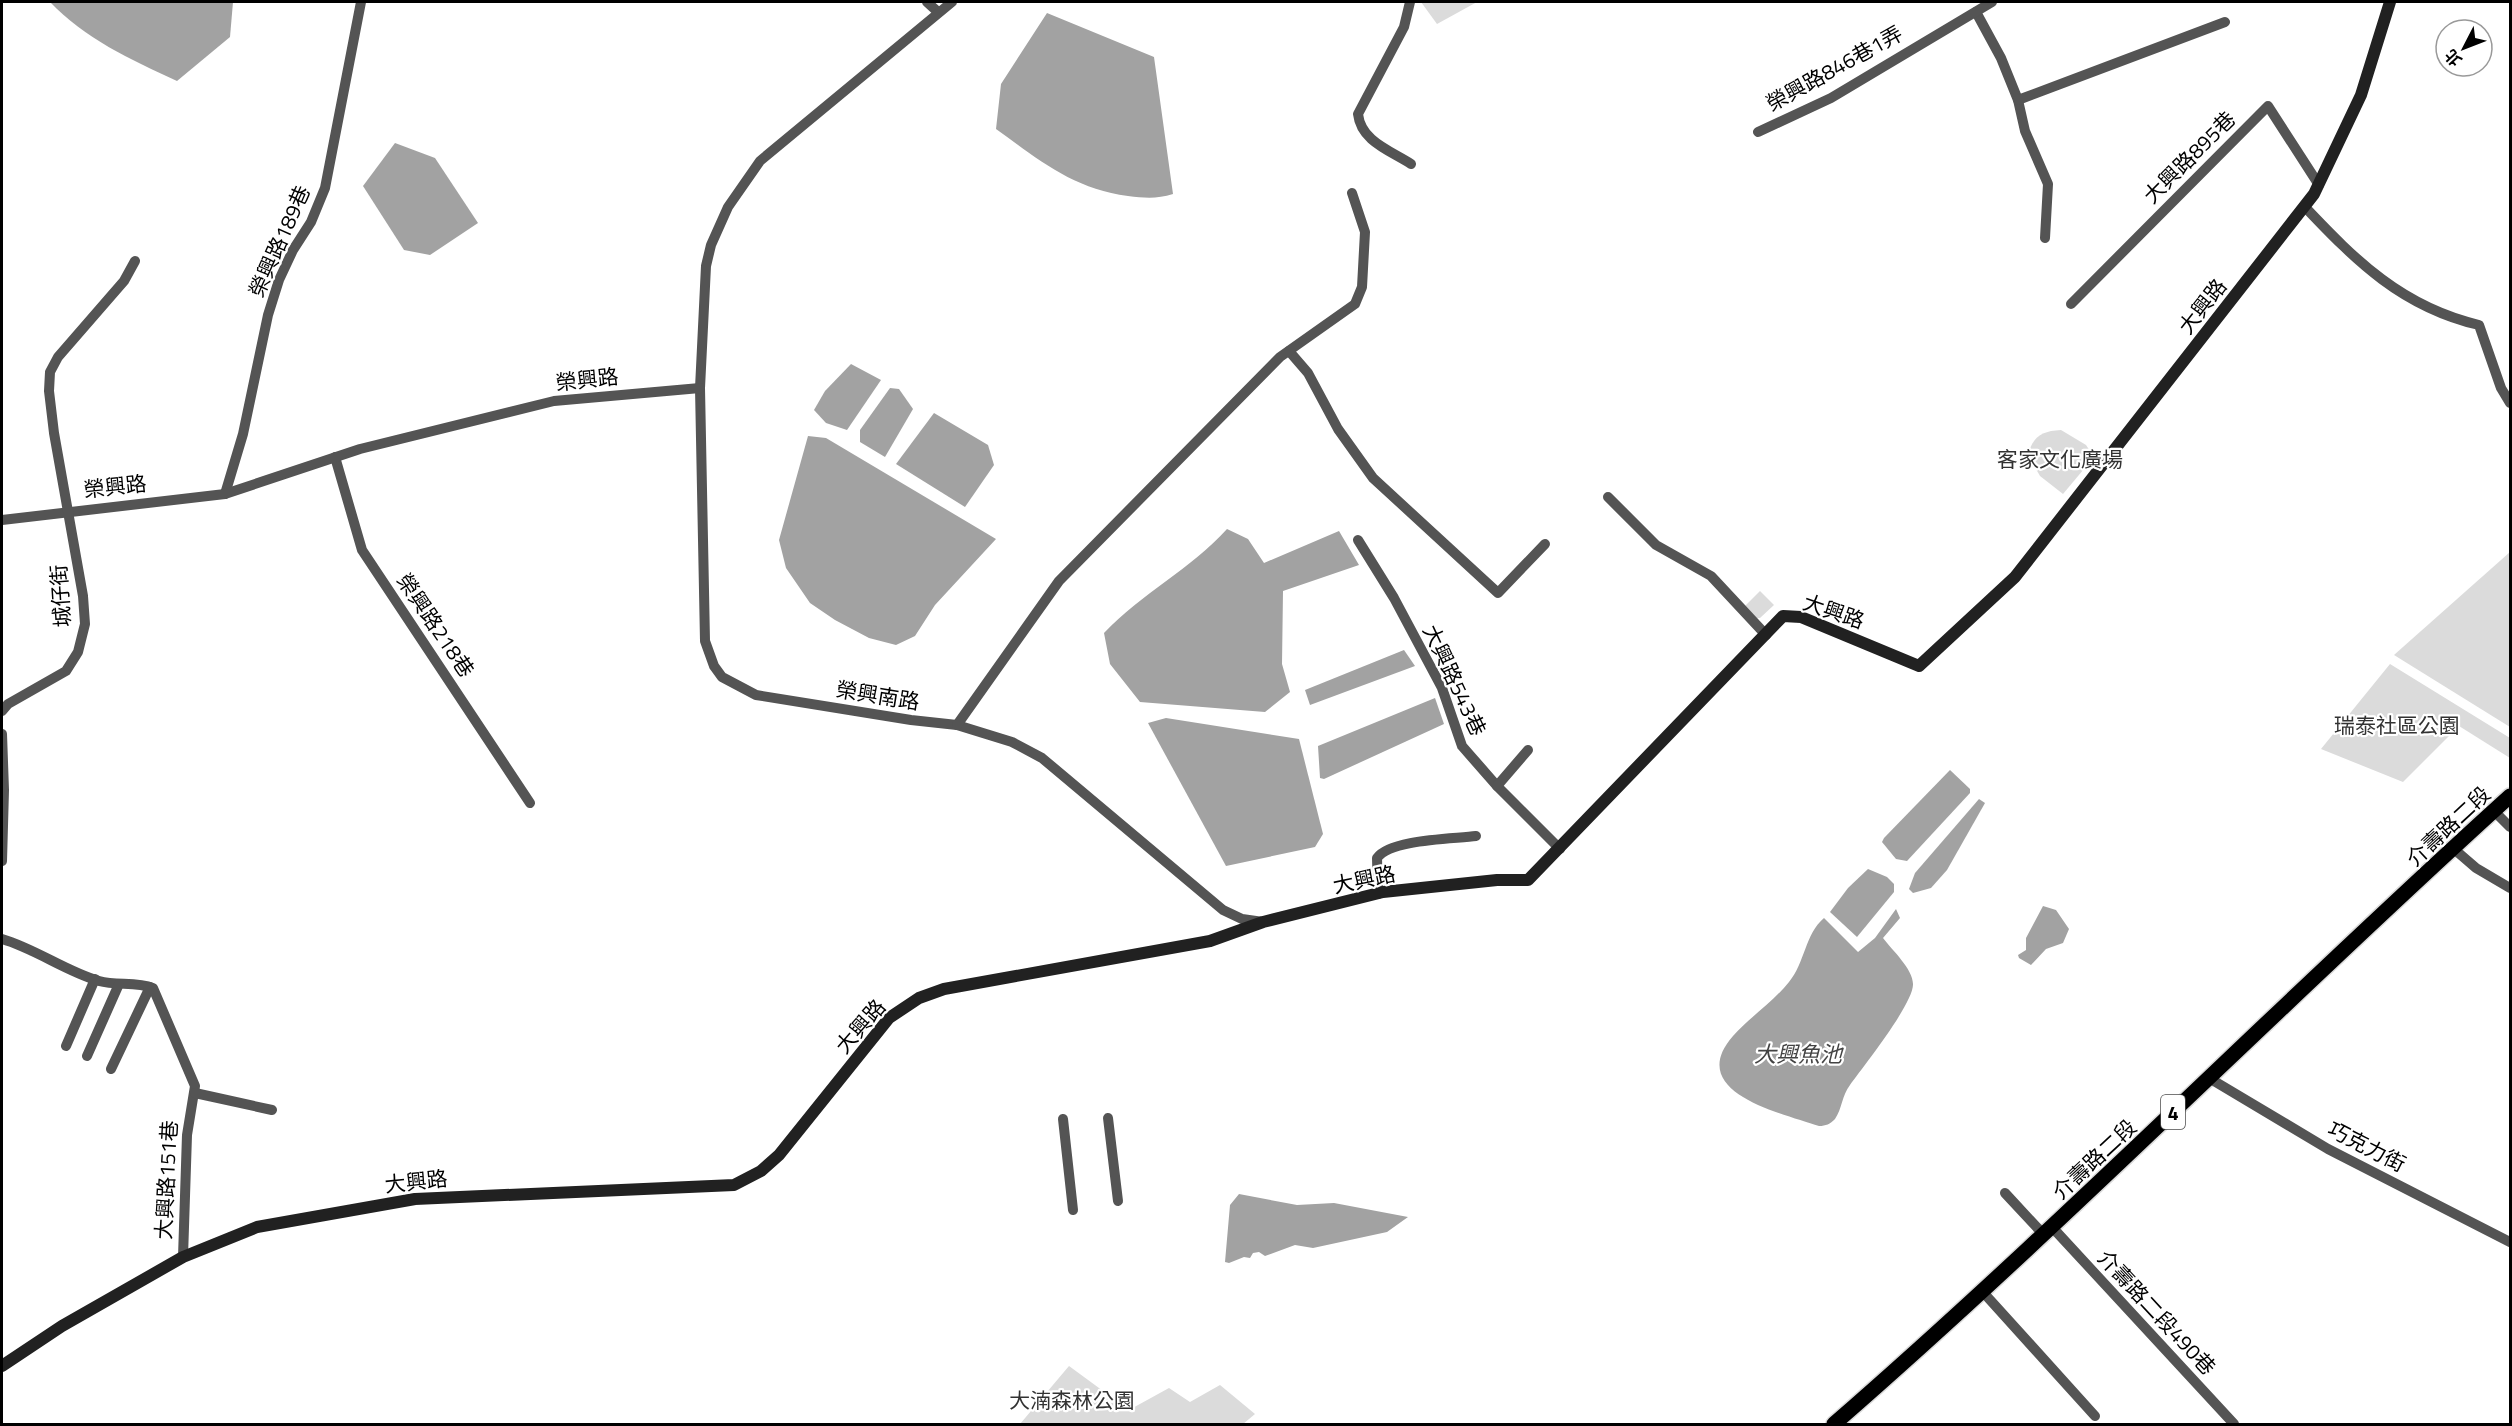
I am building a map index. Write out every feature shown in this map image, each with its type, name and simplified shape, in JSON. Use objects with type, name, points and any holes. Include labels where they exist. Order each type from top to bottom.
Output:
[{"type":"main road","name":"介壽路二段","points":[[1834,1425],[2048,1231],[2511,796]]},
{"type":"street","name":"榮興路189巷","points":[[225,494],[243,434],[268,315],[279,280],[293,250],[311,222],[324,188],[361,2]]},
{"type":"street","points":[[927,2],[938,12]]},
{"type":"street","points":[[700,388],[706,266],[711,245],[741,186],[760,161],[952,2]]},
{"type":"street","points":[[1410,2],[1404,27],[1358,114],[1359,127],[1365,135],[1411,164]]},
{"type":"street","name":"榮興路846巷1弄","points":[[1758,132],[1830,98],[1917,44],[1992,2]]},
{"type":"street","name":"大興路","points":[[2,1366],[62,1326],[183,1257],[257,1227],[415,1199],[734,1185],[761,1171],[779,1155],[889,1018],[919,998],[944,989],[1209,940],[1263,922],[1378,894],[1455,884],[1528,880],[1783,616],[1801,617],[1918,666],[2015,577],[2319,185],[2361,95],[2390,2]]},
{"type":"street","points":[[1976,12],[2001,58],[2018,100],[2025,131],[2048,184],[2045,238]]},
{"type":"street","points":[[2018,100],[2225,22]]},
{"type":"street","name":"大興路895巷","points":[[2071,304],[2268,106],[2319,185]]},
{"type":"street","points":[[957,725],[1059,580],[1159,482],[1267,369],[1288,351],[1355,304],[1362,287],[1365,232],[1352,194]]},
{"type":"street","points":[[2304,206],[2359,264],[2386,284],[2419,302],[2479,325],[2501,388],[2511,403]]},
{"type":"street","name":"城仔街","points":[[2,711],[8,704],[66,671],[78,652],[85,624],[69,511],[54,433],[49,391],[50,372],[58,357],[124,281],[135,261]]},
{"type":"street","points":[[1288,351],[1308,374],[1338,429],[1373,478],[1498,593],[1545,544]]},
{"type":"street","name":"榮興路","points":[[2,520],[225,494],[360,449],[554,401],[700,388]]},
{"type":"street","name":"榮興南路","points":[[700,388],[705,641],[714,666],[722,677],[756,695],[911,720],[957,725],[1012,742],[1042,758],[1223,909],[1242,919],[1263,922]]},
{"type":"street","name":"榮興路218巷","points":[[335,457],[362,550],[530,803]]},
{"type":"street","points":[[1608,497],[1656,545],[1711,576],[1766,635]]},
{"type":"street","name":"大興路543巷","points":[[1358,540],[1395,598],[1442,688],[1462,746],[1497,786],[1560,849]]},
{"type":"street","points":[[2,734],[4,800],[2,861]]},
{"type":"street","points":[[1497,786],[1528,750]]},
{"type":"street","points":[[2494,811],[2511,827]]},
{"type":"street","points":[[1378,894],[1377,858],[1388,849],[1405,844],[1476,836]]},
{"type":"street","points":[[2454,849],[2476,868],[2511,888]]},
{"type":"street","points":[[2,939],[19,944],[95,980],[119,984],[143,984],[150,987],[111,1069]]},
{"type":"street","points":[[66,1046],[95,980]]},
{"type":"street","points":[[87,1056],[119,984]]},
{"type":"street","name":"大興路151巷","points":[[150,987],[153,988],[195,1086],[186,1144],[183,1257]]},
{"type":"street","name":"巧克力街","points":[[2209,1078],[2328,1149],[2511,1242]]},
{"type":"street","points":[[195,1093],[272,1110]]},
{"type":"street","points":[[1108,1118],[1118,1201]]},
{"type":"street","points":[[1063,1119],[1073,1210]]},
{"type":"street","name":"介壽路二段490巷","points":[[2004,1193],[2048,1231],[2234,1425]]},
{"type":"street","points":[[1982,1291],[2095,1416]]},
{"type":"green space","points":[[1421,2],[1477,2],[1437,24]]},
{"type":"green space","name":"客家文化廣場","points":[[2061,430],[2086,445],[2094,457],[2063,494],[2040,476],[2028,455],[2039,436]]},
{"type":"green space","points":[[2510,552],[2510,727],[2394,655]]},
{"type":"green space","points":[[1760,591],[1774,605],[1760,618],[1757,618],[1745,606]]},
{"type":"green space","name":"瑞泰社區公園","points":[[2390,664],[2510,738],[2510,758],[2459,726],[2403,782],[2321,749]]},
{"type":"green space","name":"大湳森林公園","points":[[1069,1366],[1129,1410],[1169,1388],[1190,1402],[1220,1385],[1255,1414],[1243,1424],[1020,1424]]},
{"type":"water","points":[[50,2],[233,2],[230,37],[177,81],[93,37],[63,15]]},
{"type":"water","points":[[1047,13],[1154,57],[1173,194],[1156,197],[1128,196],[1090,187],[1058,172],[996,129],[1001,84]]},
{"type":"water","points":[[395,143],[435,158],[478,223],[430,255],[404,250],[363,186]]},
{"type":"water","points":[[851,364],[881,380],[847,430],[826,423],[814,410],[825,391]]},
{"type":"water","points":[[890,388],[899,389],[913,409],[885,457],[860,442],[860,430]]},
{"type":"water","points":[[934,413],[988,445],[994,465],[965,507],[896,464]]},
{"type":"water","points":[[808,436],[826,438],[996,539],[935,605],[915,636],[896,645],[869,638],[835,620],[810,603],[786,568],[779,540]]},
{"type":"water","points":[[1227,529],[1248,539],[1264,563],[1339,531],[1359,565],[1283,591],[1282,664],[1290,692],[1265,712],[1140,702],[1110,664],[1104,633],[1134,606],[1198,556]]},
{"type":"water","points":[[1404,650],[1415,666],[1310,705],[1305,690]]},
{"type":"water","points":[[1435,698],[1444,724],[1324,779],[1320,778],[1318,746]]},
{"type":"water","points":[[1166,718],[1299,739],[1323,834],[1315,847],[1226,866],[1148,723]]},
{"type":"water","points":[[1950,770],[1970,789],[1970,793],[1907,861],[1896,859],[1882,842],[1884,838]]},
{"type":"water","points":[[1979,799],[1985,803],[1947,870],[1931,888],[1913,893],[1909,889],[1915,873]]},
{"type":"water","points":[[1868,869],[1887,877],[1894,884],[1894,892],[1857,937],[1830,912],[1848,888]]},
{"type":"water","points":[[2043,906],[2056,910],[2069,929],[2063,943],[2046,949],[2031,965],[2018,955],[2026,950],[2026,938]]},
{"type":"water","name":"大興魚池","points":[[1896,909],[1900,918],[1883,938],[1910,972],[1913,984],[1911,993],[1887,1035],[1847,1089],[1835,1119],[1824,1126],[1819,1126],[1762,1107],[1729,1086],[1720,1072],[1721,1055],[1733,1036],[1789,982],[1799,966],[1813,932],[1824,918],[1858,952],[1875,938]]},
{"type":"water","points":[[1239,1194],[1297,1205],[1334,1203],[1408,1217],[1387,1232],[1313,1248],[1295,1245],[1265,1256],[1259,1252],[1253,1253],[1250,1258],[1244,1257],[1229,1263],[1225,1262],[1230,1205]]}]
